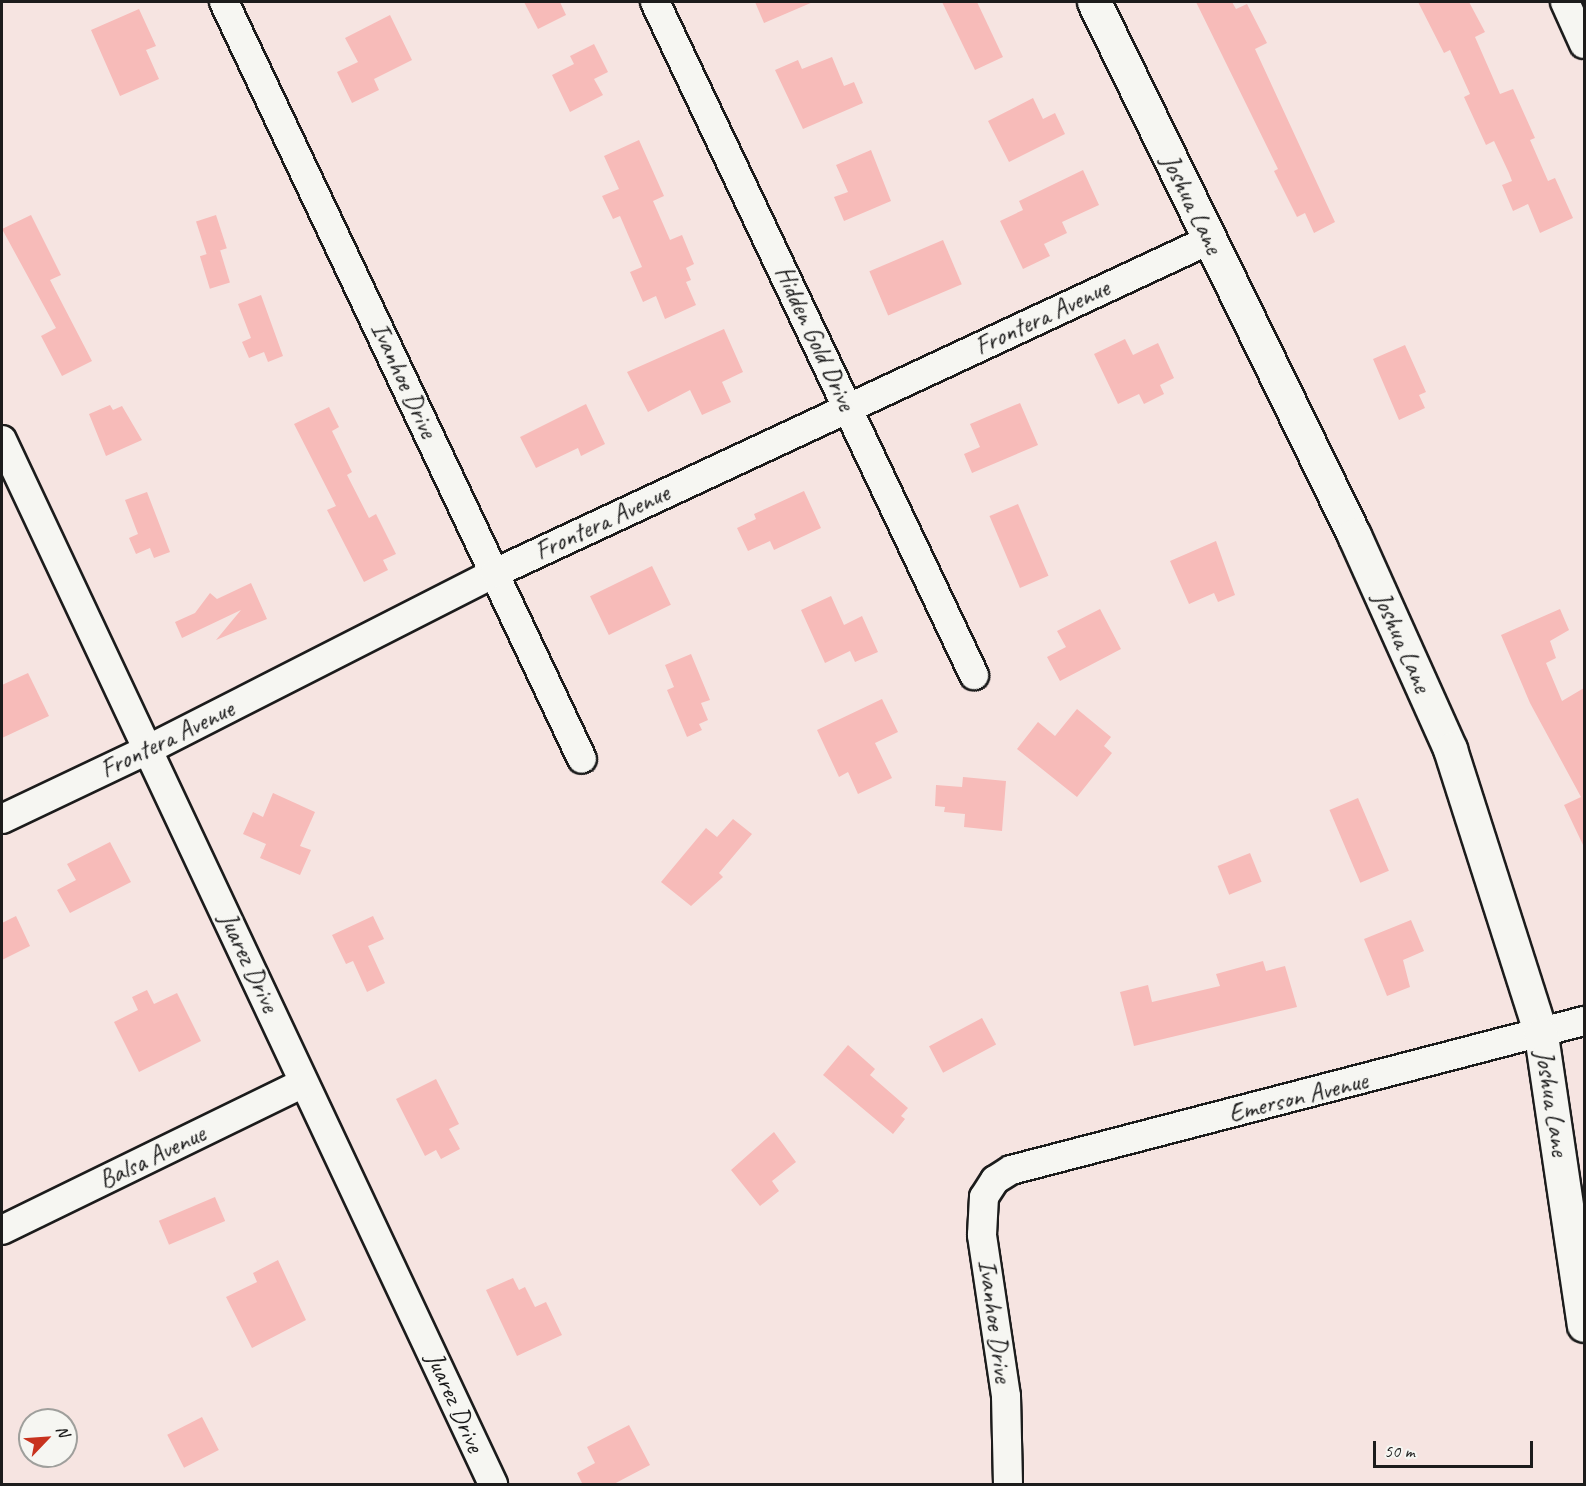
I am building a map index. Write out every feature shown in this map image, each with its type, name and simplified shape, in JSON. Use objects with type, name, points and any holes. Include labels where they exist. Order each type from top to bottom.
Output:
[{"type":"main road","name":"Joshua Lane","points":[[1094,2],[1354,535],[1450,749],[1541,1035],[1584,1325]]},
{"type":"street","name":"Ivanhoe Drive","points":[[224,2],[582,759]]},
{"type":"street","name":"Hidden Gold Drive","points":[[654,2],[974,675]]},
{"type":"street","points":[[1565,2],[1584,44]]},
{"type":"street","name":"Frontera Avenue","points":[[2,819],[147,750],[495,573],[847,406],[1209,240]]},
{"type":"street","name":"Juarez Drive","points":[[2,440],[147,750],[251,964],[303,1083],[493,1485]]},
{"type":"street","name":"Emerson Avenue","points":[[1011,1170],[1541,1035],[1584,1021]]},
{"type":"street","name":"Balsa Avenue","points":[[2,1230],[303,1083]]},
{"type":"street","name":"Ivanhoe Drive","points":[[1008,1485],[1006,1396],[982,1235],[984,1197],[995,1180],[1011,1170]]},
{"type":"building","points":[[524,2],[560,2],[566,15],[538,29]]},
{"type":"building","points":[[755,2],[813,2],[764,23]]},
{"type":"building","points":[[942,2],[977,2],[1003,57],[975,70]]},
{"type":"building","points":[[1196,2],[1232,2],[1236,9],[1247,4],[1267,43],[1255,49],[1335,222],[1314,233],[1305,213],[1297,217],[1274,171],[1278,169]]},
{"type":"building","points":[[1418,2],[1469,2],[1485,32],[1475,37],[1500,94],[1513,89],[1535,138],[1530,140],[1548,181],[1555,178],[1573,218],[1540,233],[1528,204],[1513,211],[1502,185],[1512,181],[1509,173],[1494,141],[1486,145],[1464,97],[1470,94],[1450,50],[1444,53]]},
{"type":"building","points":[[139,9],[156,46],[146,50],[159,79],[120,96],[91,30]]},
{"type":"building","points":[[390,15],[412,60],[374,79],[379,90],[352,103],[337,72],[358,62],[345,38]]},
{"type":"building","points":[[594,44],[608,72],[594,79],[603,95],[570,112],[552,75],[574,64],[570,56]]},
{"type":"building","points":[[832,57],[844,86],[854,82],[863,103],[803,129],[775,70],[798,60],[802,69]]},
{"type":"building","points":[[1033,98],[1043,119],[1055,113],[1065,134],[1009,162],[988,121]]},
{"type":"building","points":[[639,140],[664,196],[653,201],[670,240],[682,235],[694,264],[686,268],[691,280],[686,282],[696,305],[665,319],[656,296],[643,302],[630,272],[642,267],[620,216],[613,219],[602,196],[619,189],[604,156]]},
{"type":"building","points":[[871,150],[891,201],[844,221],[834,197],[848,192],[836,165]]},
{"type":"building","points":[[1083,170],[1099,205],[1062,222],[1067,233],[1044,244],[1050,256],[1023,269],[1000,221],[1023,210],[1019,201]]},
{"type":"building","points":[[31,215],[61,275],[50,280],[92,361],[62,376],[41,336],[56,328],[2,229]]},
{"type":"building","points":[[216,215],[227,248],[207,255],[196,221]]},
{"type":"building","points":[[943,240],[962,284],[888,315],[869,271]]},
{"type":"building","points":[[220,250],[230,283],[210,289],[200,256]]},
{"type":"building","points":[[261,295],[283,356],[268,362],[264,352],[249,358],[242,342],[251,338],[238,304]]},
{"type":"building","points":[[724,329],[743,372],[722,382],[731,402],[702,415],[690,390],[648,412],[627,372]]},
{"type":"building","points":[[1125,339],[1133,355],[1158,343],[1174,378],[1160,385],[1164,394],[1144,404],[1139,394],[1118,404],[1094,354]]},
{"type":"building","points":[[1405,345],[1426,392],[1419,395],[1425,408],[1399,420],[1373,359]]},
{"type":"building","points":[[1020,403],[1038,445],[972,473],[964,454],[980,447],[970,424]]},
{"type":"building","points":[[586,404],[605,444],[581,456],[578,448],[536,468],[520,437]]},
{"type":"building","points":[[110,405],[113,410],[122,406],[142,440],[106,456],[89,414]]},
{"type":"building","points":[[329,407],[339,427],[332,431],[352,472],[347,475],[369,518],[376,514],[396,554],[383,560],[388,570],[364,582],[327,510],[336,506],[294,424]]},
{"type":"building","points":[[804,491],[821,528],[774,550],[770,541],[748,551],[737,528],[756,519],[754,514]]},
{"type":"building","points":[[147,492],[170,552],[154,558],[150,548],[136,554],[129,538],[138,534],[125,500]]},
{"type":"building","points":[[1018,504],[1048,576],[1020,588],[989,516]]},
{"type":"building","points":[[1216,541],[1235,595],[1218,602],[1214,593],[1189,604],[1170,561]]},
{"type":"building","points":[[652,566],[671,605],[609,635],[590,596]]},
{"type":"building","points":[[251,583],[267,619],[216,640],[241,610],[182,638],[175,622],[195,613],[210,593],[217,599]]},
{"type":"building","points":[[831,596],[844,625],[862,616],[878,652],[855,662],[850,651],[825,663],[801,610]]},
{"type":"building","points":[[1100,609],[1121,649],[1060,681],[1047,657],[1066,647],[1057,631]]},
{"type":"building","points":[[1560,609],[1569,630],[1550,641],[1556,658],[1546,663],[1562,701],[1584,688],[1584,847],[1564,805],[1581,797],[1530,703],[1501,635]]},
{"type":"building","points":[[691,654],[710,700],[701,703],[708,720],[699,724],[702,730],[687,737],[667,690],[674,687],[665,665]]},
{"type":"building","points":[[28,673],[49,716],[2,738],[2,685]]},
{"type":"building","points":[[882,699],[898,732],[875,743],[892,778],[858,794],[848,772],[839,777],[817,730]]},
{"type":"building","points":[[1077,709],[1111,737],[1104,746],[1112,753],[1077,797],[1017,749],[1038,722],[1055,736]]},
{"type":"building","points":[[963,777],[1006,781],[1002,831],[964,827],[965,814],[944,812],[945,807],[935,806],[936,785],[962,787]]},
{"type":"building","points":[[273,793],[315,812],[300,846],[311,850],[300,875],[260,858],[266,844],[243,834],[253,812],[263,817]]},
{"type":"building","points":[[1358,798],[1389,871],[1360,883],[1329,810]]},
{"type":"building","points":[[733,819],[752,834],[719,873],[723,877],[691,906],[661,882],[706,828],[717,837]]},
{"type":"building","points":[[110,842],[131,882],[70,913],[57,890],[76,880],[67,864]]},
{"type":"building","points":[[1250,853],[1262,882],[1229,895],[1218,866]]},
{"type":"building","points":[[16,916],[30,946],[2,960],[2,923]]},
{"type":"building","points":[[373,916],[384,939],[368,946],[385,983],[367,992],[353,961],[346,964],[332,935]]},
{"type":"building","points":[[1411,920],[1424,951],[1403,960],[1410,987],[1387,996],[1364,939]]},
{"type":"building","points":[[1263,961],[1266,971],[1285,966],[1297,1007],[1134,1046],[1120,992],[1148,985],[1152,1002],[1220,986],[1216,974]]},
{"type":"building","points":[[147,990],[154,1004],[177,993],[201,1041],[139,1072],[114,1022],[138,1010],[132,997]]},
{"type":"building","points":[[982,1018],[996,1044],[943,1073],[929,1046]]},
{"type":"building","points":[[848,1045],[875,1069],[870,1075],[908,1108],[901,1116],[905,1119],[893,1134],[823,1075]]},
{"type":"building","points":[[436,1079],[459,1124],[449,1129],[460,1149],[441,1159],[436,1150],[425,1156],[396,1099]]},
{"type":"building","points":[[774,1132],[796,1162],[772,1181],[779,1191],[760,1206],[731,1170]]},
{"type":"building","points":[[215,1197],[225,1221],[169,1245],[159,1221]]},
{"type":"building","points":[[278,1260],[306,1320],[252,1348],[226,1297],[257,1282],[253,1273]]},
{"type":"building","points":[[513,1278],[519,1290],[525,1287],[535,1307],[546,1302],[562,1335],[517,1356],[486,1290]]},
{"type":"building","points":[[202,1417],[219,1450],[184,1468],[167,1435]]},
{"type":"building","points":[[629,1425],[650,1465],[612,1485],[583,1485],[577,1473],[595,1463],[587,1447]]}]
